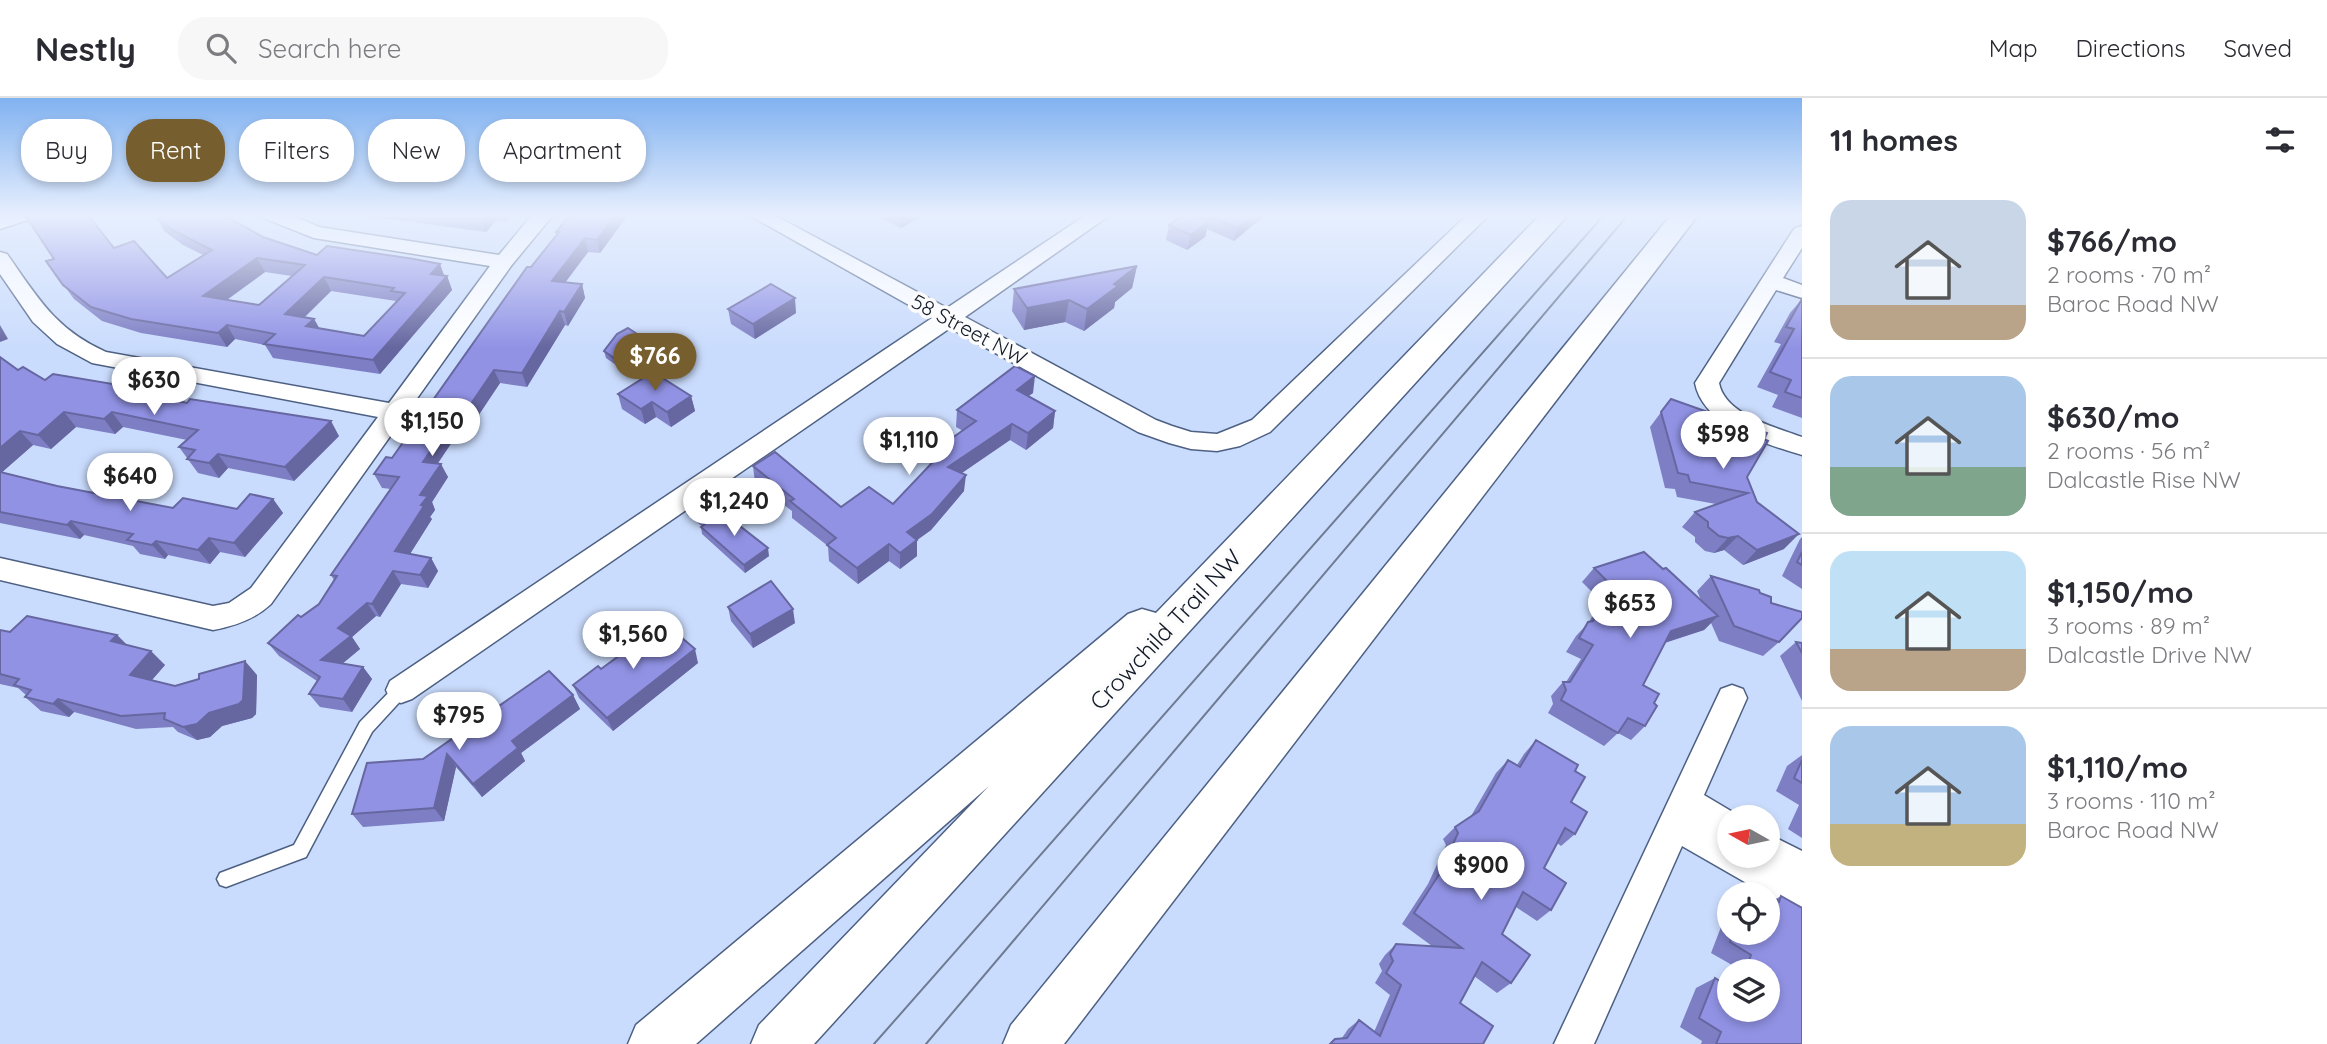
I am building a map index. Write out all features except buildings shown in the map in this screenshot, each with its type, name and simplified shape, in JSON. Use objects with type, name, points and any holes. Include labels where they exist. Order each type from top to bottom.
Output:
[{"type":"highway","name":"Crowchild Trail NW","points":[[778,1044],[1514,259]]},
{"type":"highway","points":[[1037,1038],[1650,259]]},
{"type":"highway","points":[[655,1044],[856,874],[1138,628],[1205,589]]},
{"type":"street","points":[[1,259],[43,323],[62,340],[100,358],[394,412]]},
{"type":"street","points":[[486,259],[504,262]]},
{"type":"street","points":[[0,569],[203,616],[225,617],[236,613],[261,596],[506,259]]},
{"type":"street","name":"58 Street NW","points":[[839,259],[1147,426],[1182,439],[1222,444],[1242,438],[1261,426],[1433,259]]},
{"type":"street","points":[[401,690],[1037,259]]},
{"type":"street","points":[[1785,259],[1706,388],[1711,399],[1728,414],[1802,446]]},
{"type":"street","points":[[1771,281],[1802,292]]},
{"type":"street","points":[[1574,1044],[1732,698]]},
{"type":"street","points":[[1680,813],[1717,824]]},
{"type":"street","points":[[1680,813],[1717,844]]},
{"type":"street","points":[[1780,857],[1802,870]]},
{"type":"street","points":[[1752,868],[1802,898]]},
{"type":"lane","points":[[226,879],[300,851],[366,727],[401,690]]},
{"type":"tram line","points":[[874,1044],[1565,259]]},
{"type":"tram line","points":[[926,1044],[1591,259]]}]
